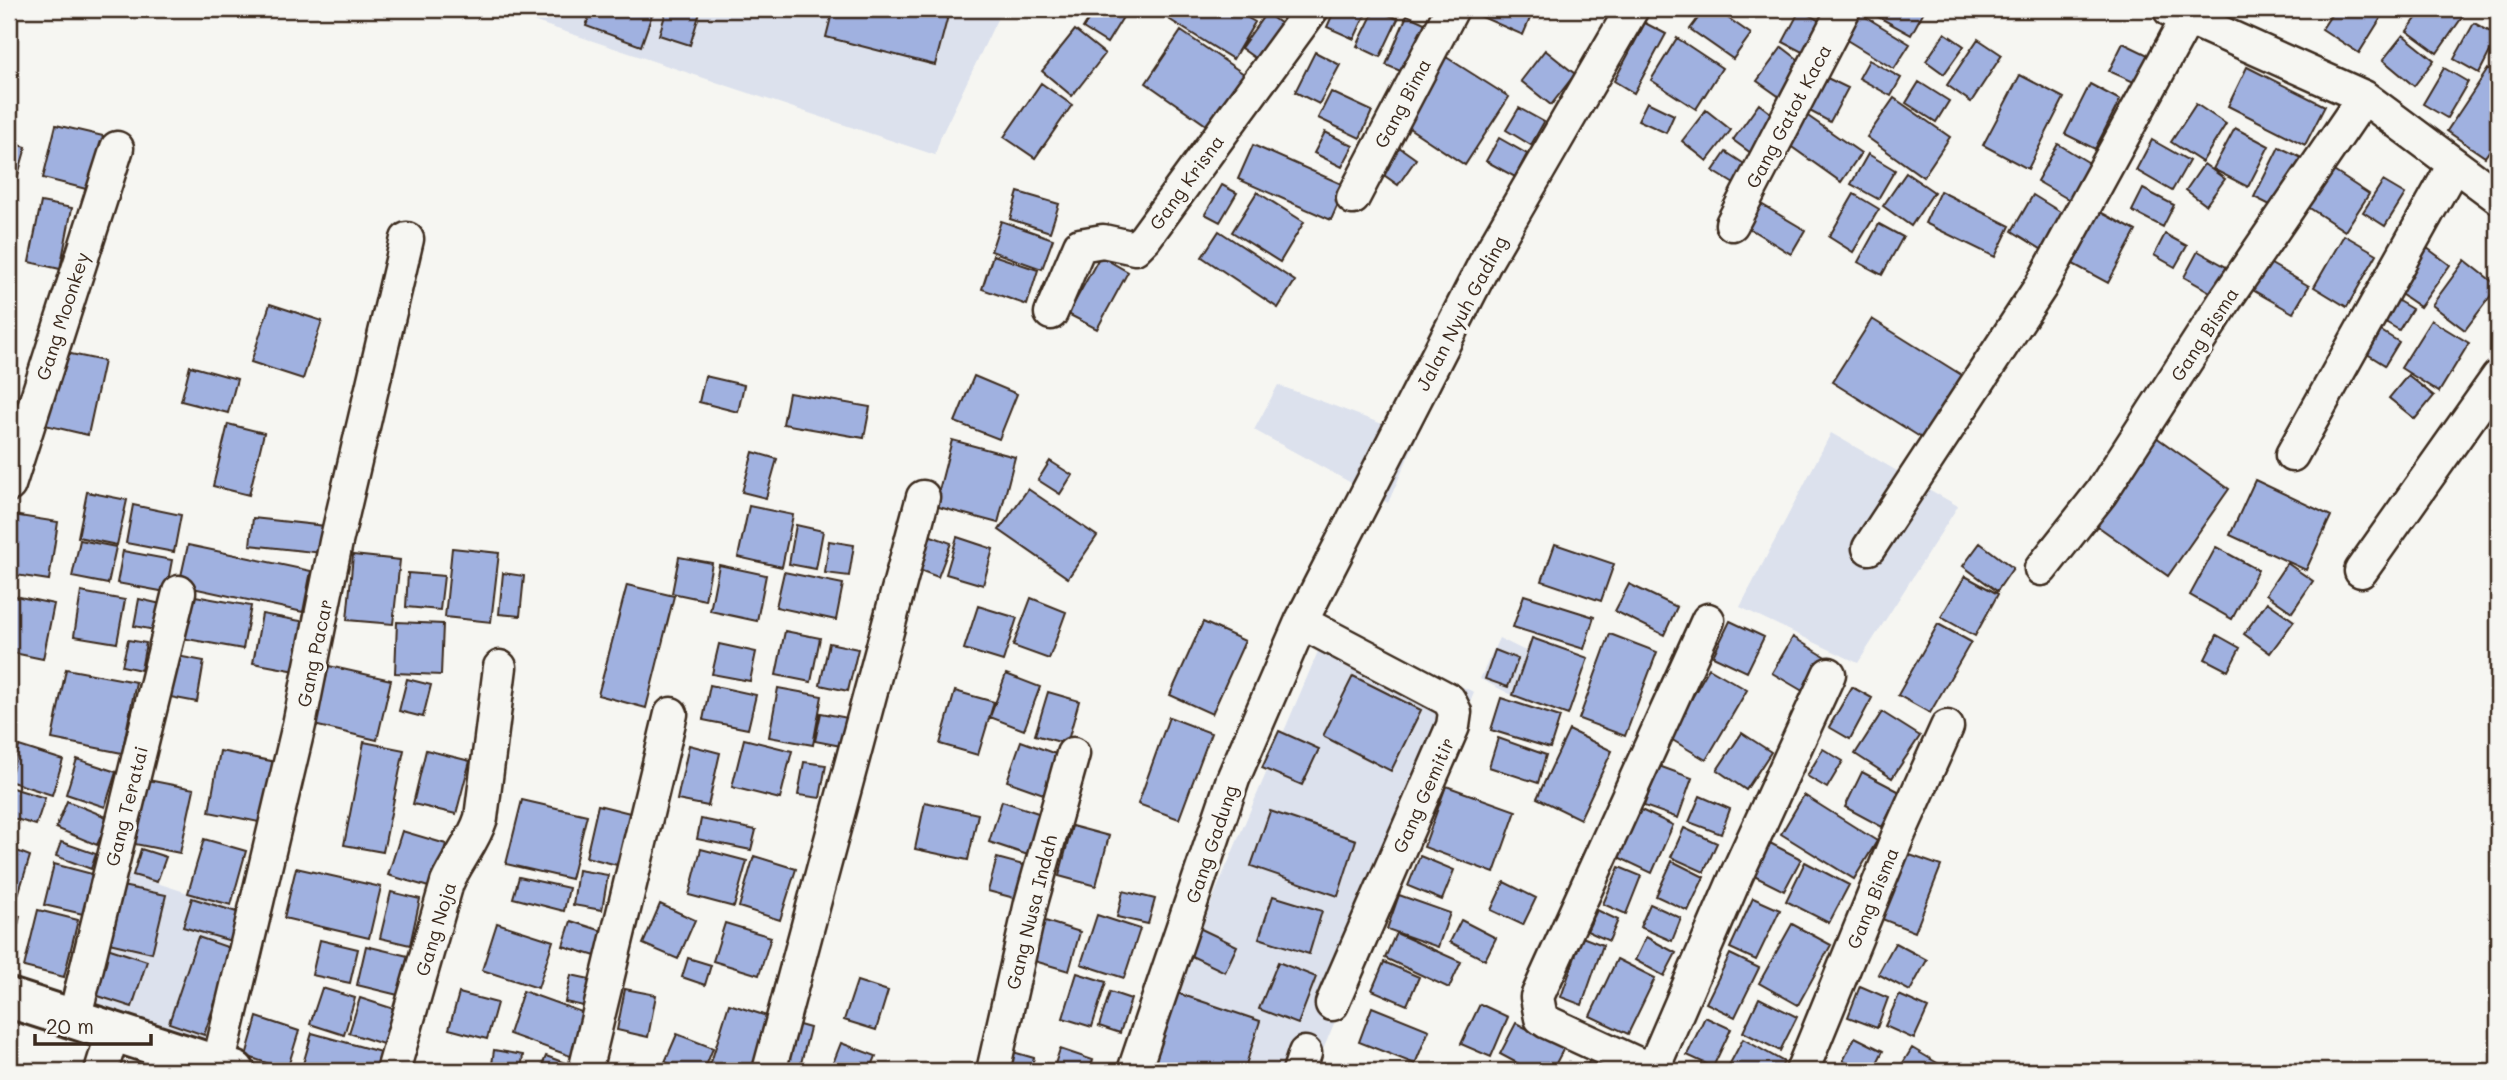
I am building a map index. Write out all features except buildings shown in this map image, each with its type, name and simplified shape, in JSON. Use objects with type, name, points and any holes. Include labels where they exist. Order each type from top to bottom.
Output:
[{"type":"main road","points":[[9,998],[226,1068]]},
{"type":"street","name":"Gang Krisna","points":[[1051,313],[1080,245],[1103,241],[1135,248],[1145,238],[1312,9]]},
{"type":"street","name":"Gang Bima","points":[[1353,198],[1452,9]]},
{"type":"street","name":"Jalan Nyuh Gading","points":[[1301,622],[1486,261],[1632,9]]},
{"type":"street","name":"Gang Gatot Kaca","points":[[1732,224],[1844,9]]},
{"type":"street","points":[[1869,548],[2041,286],[2177,14],[2364,97],[2498,197]]},
{"type":"street","name":"Gang Bisma","points":[[2041,569],[2101,493],[2226,299],[2364,97]]},
{"type":"street","name":"Gang Moonkey","points":[[9,485],[117,148]]},
{"type":"street","points":[[2292,455],[2454,165]]},
{"type":"street","name":"Gang Pacar","points":[[226,1068],[336,542],[407,239]]},
{"type":"street","points":[[2361,571],[2498,377]]},
{"type":"street","points":[[769,1071],[923,497]]},
{"type":"street","name":"Gang Teratai","points":[[74,1020],[179,592]]},
{"type":"street","points":[[1708,620],[1537,997],[1541,1018],[1547,1022],[1652,1071],[1829,674]]},
{"type":"street","name":"Gang Gemitir","points":[[1301,622],[1449,700],[1455,712],[1454,726],[1332,1004]]},
{"type":"street","name":"Gang Gadung","points":[[1134,1071],[1233,779],[1301,622]]},
{"type":"street","name":"Gang Noja","points":[[393,1071],[447,883],[474,838],[481,818],[500,667]]},
{"type":"street","points":[[585,1071],[671,714]]},
{"type":"street","name":"Gang Bisma","points":[[1802,1071],[1898,836],[1947,727]]},
{"type":"street","name":"Gang Nusa Indah","points":[[993,1071],[1031,903],[1073,754]]},
{"type":"street","points":[[101,1071],[113,1032]]},
{"type":"shaded area","points":[[497,9],[1002,9],[941,136],[935,155]]},
{"type":"shaded area","points":[[1278,385],[1417,437],[1388,503],[1254,430]]},
{"type":"shaded area","points":[[1831,433],[1958,506],[1858,663],[1740,607]]},
{"type":"shaded area","points":[[1328,628],[1474,692],[1314,1071],[1145,1071],[1215,893]]},
{"type":"shaded area","points":[[1499,638],[1546,661],[1526,702],[1480,679]]},
{"type":"shaded area","points":[[110,868],[266,918],[217,1069],[61,1021]]}]
